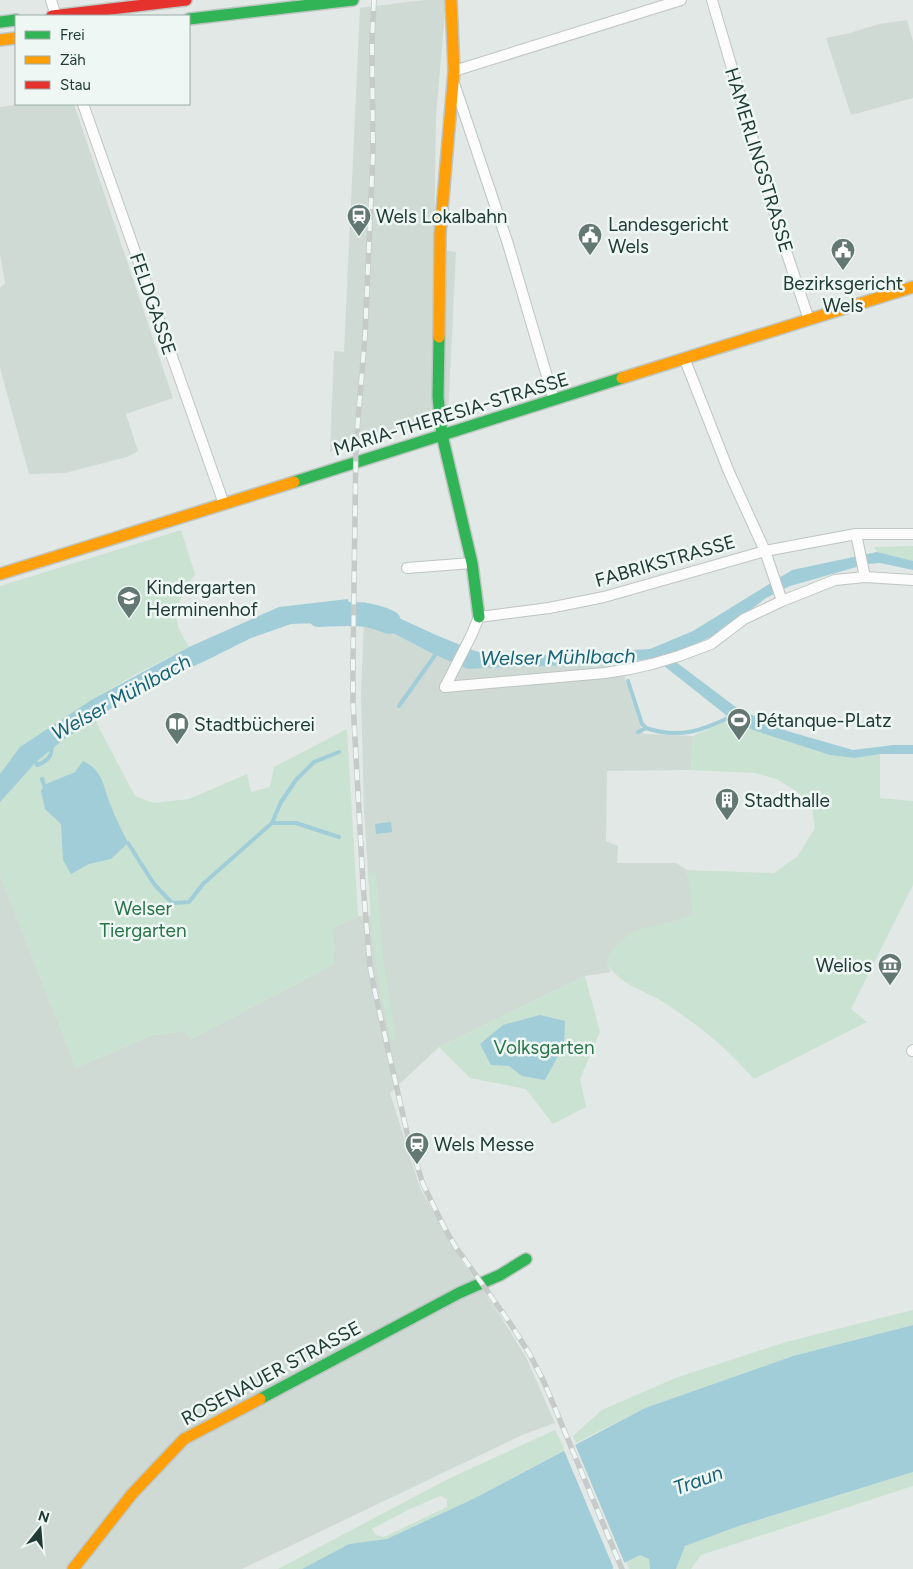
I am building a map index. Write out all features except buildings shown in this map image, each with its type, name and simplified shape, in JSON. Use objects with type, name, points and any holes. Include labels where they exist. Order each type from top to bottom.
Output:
[{"type":"main road","points":[[64,15],[186,0]]},
{"type":"main road","points":[[190,19],[353,0]]},
{"type":"main road","points":[[451,3],[454,76],[440,234],[438,397],[442,434],[472,563],[479,617]]},
{"type":"main road","points":[[0,22],[15,20]]},
{"type":"main road","points":[[0,40],[15,38]]},
{"type":"main road","name":"MARIA-THERESIA-STRASSE","points":[[0,574],[913,287]]},
{"type":"main road","name":"ROSENAUER STRASSE","points":[[73,1569],[132,1494],[184,1439],[459,1293],[500,1275],[526,1259]]},
{"type":"street","points":[[51,0],[56,15]]},
{"type":"street","points":[[440,0],[451,3]]},
{"type":"street","points":[[554,400],[508,244],[454,76],[552,40],[681,0]]},
{"type":"street","name":"HAMERLINGSTRASSE","points":[[712,0],[783,242],[809,320]]},
{"type":"street","name":"FELDGASSE","points":[[83,105],[224,504]]},
{"type":"street","points":[[685,360],[729,472],[765,551],[781,598]]},
{"type":"street","name":"FABRIKSTRASSE","points":[[479,617],[549,608],[604,597],[765,551],[858,538],[913,534]]},
{"type":"street","points":[[858,538],[865,577]]},
{"type":"street","points":[[407,568],[472,563]]},
{"type":"street","points":[[479,617],[472,636],[445,687],[605,673],[652,664],[711,644],[744,619],[781,598],[835,580],[865,577],[913,580]]},
{"type":"shaded area","points":[[424,0],[446,0],[436,117],[434,249],[456,252],[448,416],[330,452],[334,351],[344,352],[360,8]]},
{"type":"shaded area","points":[[907,20],[913,41],[913,98],[851,115],[826,38],[879,24]]},
{"type":"shaded area","points":[[15,105],[74,105],[173,398],[126,414],[138,451],[127,457],[65,473],[29,474],[0,368],[0,288],[5,283],[0,254],[0,107]]},
{"type":"shaded area","points":[[370,621],[431,653],[468,669],[620,663],[643,734],[693,736],[691,770],[607,771],[606,841],[618,846],[617,863],[676,863],[687,870],[694,915],[672,922],[607,963],[611,972],[585,976],[439,1047],[390,1093],[420,1188],[461,1260],[496,1309],[526,1357],[555,1423],[522,1435],[242,1569],[0,1569],[0,874],[76,1068],[152,1035],[185,1031],[191,1039],[334,964],[333,928],[358,916],[371,916],[364,810],[361,693],[364,622]]},
{"type":"green space","name":"Welser Tiergarten","points":[[181,530],[195,574],[181,598],[177,612],[179,628],[189,647],[136,674],[93,699],[97,724],[135,796],[154,803],[189,799],[247,774],[251,792],[270,787],[274,767],[347,729],[358,916],[333,928],[334,964],[191,1039],[185,1031],[152,1035],[76,1068],[0,874],[0,586]]},
{"type":"green space","points":[[913,546],[913,561],[877,552],[874,547]]},
{"type":"green space","points":[[731,719],[753,730],[855,758],[880,754],[880,798],[913,801],[913,885],[851,1009],[867,1022],[754,1079],[724,1048],[704,1031],[663,1002],[632,986],[618,976],[607,963],[609,954],[615,946],[635,930],[672,922],[693,915],[687,870],[774,873],[798,856],[815,828],[812,808],[799,793],[777,779],[755,773],[691,770],[693,736]]},
{"type":"green space","points":[[376,872],[383,956],[396,1040],[391,1042],[379,984],[373,941],[368,873]]},
{"type":"green space","name":"Volksgarten","points":[[585,976],[600,1032],[580,1079],[586,1107],[553,1124],[526,1089],[470,1078],[439,1047]]},
{"type":"green space","points":[[913,1310],[913,1325],[793,1356],[645,1408],[576,1443],[573,1436],[602,1410],[678,1377],[786,1342]]},
{"type":"green space","points":[[555,1430],[565,1450],[473,1499],[387,1540],[349,1544],[302,1569],[278,1569],[448,1479]],"holes":[[[440,1496],[447,1499],[447,1507],[384,1537],[376,1535],[372,1529]]]},
{"type":"green space","points":[[913,1472],[913,1486],[701,1555],[691,1569],[676,1569],[685,1546],[739,1526]]},
{"type":"green space","points":[[640,1555],[649,1559],[650,1569],[629,1569],[626,1561]]},
{"type":"water","points":[[877,552],[913,561],[913,570],[880,563],[867,564],[790,586],[766,598],[725,630],[668,656],[737,708],[787,731],[853,750],[893,745],[913,745],[913,754],[880,754],[855,758],[830,755],[753,730],[731,719],[654,658],[623,663],[468,669],[431,653],[370,621],[353,622],[364,602],[475,651],[491,654],[547,655],[650,649],[693,631],[792,570]]},
{"type":"water","points":[[348,599],[353,622],[291,624],[251,638],[135,693],[64,739],[36,762],[0,802],[0,774],[20,747],[93,699],[189,647],[279,607]]},
{"type":"water","points":[[83,761],[95,770],[102,780],[115,816],[128,843],[111,859],[89,864],[71,874],[63,860],[61,824],[45,809],[41,791],[44,785],[75,772]]},
{"type":"water","points":[[391,822],[392,832],[376,834],[375,824]]},
{"type":"water","points":[[540,1015],[565,1021],[564,1045],[545,1080],[522,1076],[509,1066],[491,1065],[480,1044],[503,1025]]},
{"type":"water","name":"Traun","points":[[913,1325],[913,1472],[739,1526],[685,1546],[676,1569],[650,1569],[649,1559],[640,1555],[612,1569],[302,1569],[349,1544],[387,1539],[473,1499],[645,1408],[793,1356]]},
{"type":"pier","points":[[574,1442],[625,1564],[617,1569],[614,1569],[563,1448]]},
{"type":"waterway","name":"Welser Mühlbach","points":[[319,615],[363,615],[389,622]]},
{"type":"waterway","points":[[399,706],[438,651]]},
{"type":"waterway","points":[[628,681],[642,724],[646,728]]},
{"type":"waterway","points":[[638,732],[646,728],[669,733],[690,732],[711,726],[732,716]]},
{"type":"waterway","points":[[34,759],[37,765],[47,760],[51,752],[51,744]]},
{"type":"waterway","points":[[128,843],[154,884],[172,903],[189,902],[203,884],[272,823],[281,802],[296,780],[314,762],[339,752]]},
{"type":"waterway","points":[[42,779],[44,785]]},
{"type":"waterway","points":[[272,823],[296,823],[339,837]]},
{"type":"railway","points":[[374,0],[372,41],[373,154],[365,336],[356,444],[353,662],[353,702],[363,884],[370,967],[408,1137],[423,1184],[455,1246],[510,1323],[544,1382],[622,1569]]},
{"type":"traffic: fast","points":[[190,19],[353,0]]},
{"type":"traffic: fast","points":[[0,22],[15,20]]},
{"type":"traffic: fast","points":[[439,337],[438,397],[442,435],[472,563],[479,617]]},
{"type":"traffic: fast","points":[[294,482],[622,378]]},
{"type":"traffic: fast","points":[[260,1399],[459,1293],[500,1275],[526,1259]]},
{"type":"traffic: slow","points":[[439,337],[440,234],[454,71],[451,0]]},
{"type":"traffic: slow","points":[[0,40],[15,38]]},
{"type":"traffic: slow","points":[[622,378],[913,287]]},
{"type":"traffic: slow","points":[[0,574],[294,482]]},
{"type":"traffic: slow","points":[[73,1569],[132,1494],[184,1439],[260,1399]]},
{"type":"traffic: jam","points":[[60,15],[186,0]]},
{"type":"place","name":"Wels Lokalbahn","points":[[359,237]]},
{"type":"place","name":"Landesgericht Wels","points":[[590,256]]},
{"type":"place","name":"Bezirksgericht Wels","points":[[843,271]]},
{"type":"place","name":"Kindergarten Herminenhof","points":[[129,619]]},
{"type":"place","name":"Pétanque-PLatz","points":[[739,741]]},
{"type":"place","name":"Stadtbücherei","points":[[177,745]]},
{"type":"place","name":"Stadthalle","points":[[727,821]]},
{"type":"place","name":"Welios","points":[[890,986]]},
{"type":"place","name":"Wels Messe","points":[[417,1165]]}]
